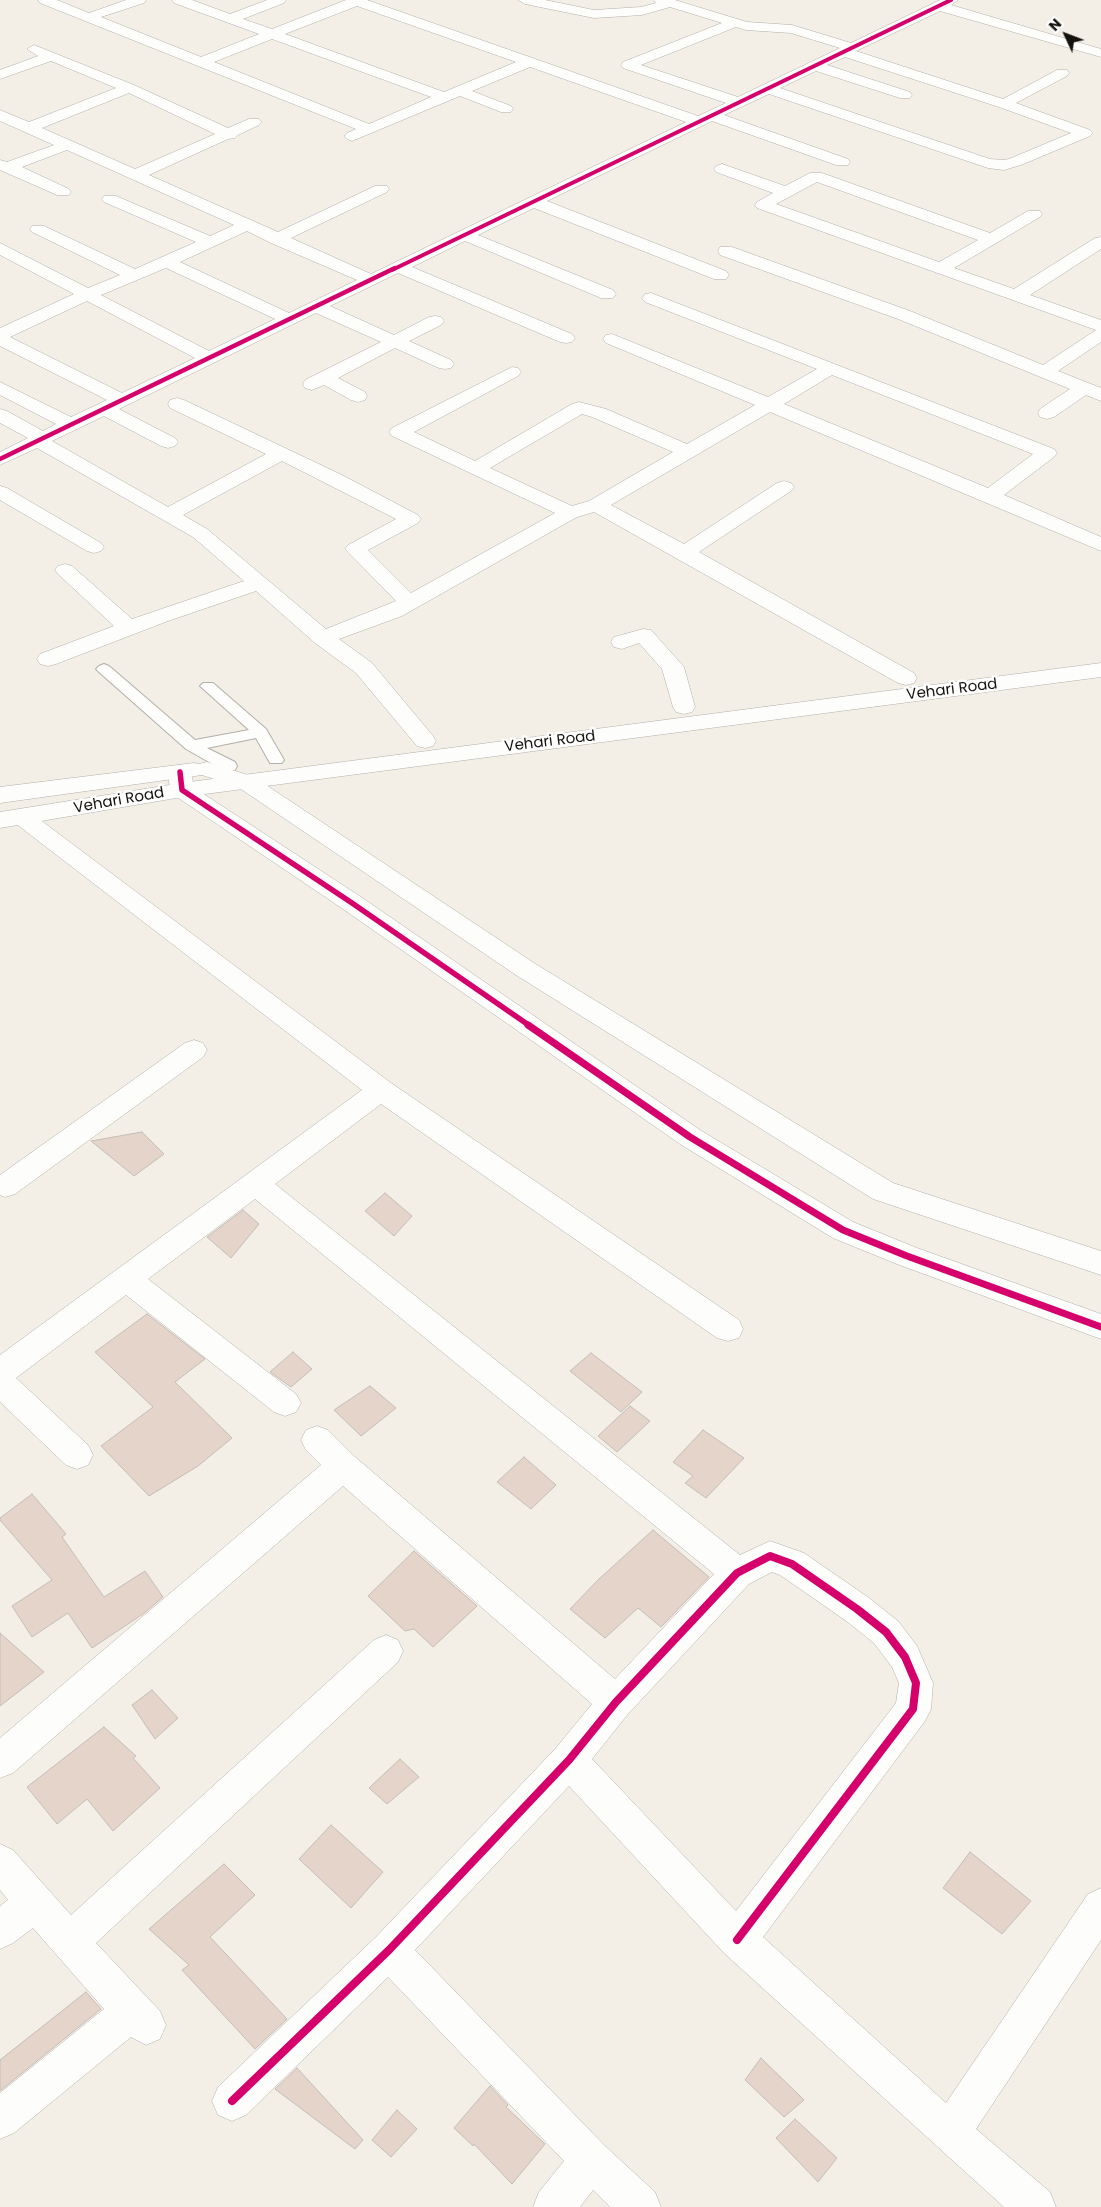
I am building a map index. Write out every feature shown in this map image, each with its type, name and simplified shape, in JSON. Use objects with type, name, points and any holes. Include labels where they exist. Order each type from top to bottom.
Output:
[{"type":"street","points":[[45,0],[369,129]]},
{"type":"street","points":[[89,17],[139,0]]},
{"type":"street","points":[[179,0],[444,97]]},
{"type":"street","points":[[229,19],[279,0]]},
{"type":"street","points":[[201,62],[355,0],[529,62],[842,162]]},
{"type":"street","points":[[525,0],[594,14],[642,11],[666,1],[746,26],[792,29],[1085,133],[1015,162],[1004,165],[988,163],[769,89]]},
{"type":"street","points":[[0,459],[945,3],[1101,53]]},
{"type":"street","points":[[734,23],[628,65],[740,103]]},
{"type":"street","points":[[34,49],[129,88],[230,135]]},
{"type":"street","points":[[0,74],[51,56]]},
{"type":"street","points":[[351,136],[529,62]]},
{"type":"street","points":[[815,66],[905,95]]},
{"type":"street","points":[[1004,104],[1062,73]]},
{"type":"street","points":[[28,128],[129,88]]},
{"type":"street","points":[[460,91],[506,109]]},
{"type":"street","points":[[0,115],[371,280]]},
{"type":"street","points":[[136,175],[230,135],[254,122]]},
{"type":"street","points":[[2,165],[67,145]]},
{"type":"street","points":[[2,165],[63,192]]},
{"type":"street","points":[[722,169],[786,192]]},
{"type":"street","points":[[992,239],[816,176],[763,204],[1017,295],[1100,327],[1045,372]]},
{"type":"street","points":[[277,238],[380,189]]},
{"type":"street","points":[[110,199],[211,242]]},
{"type":"street","points":[[534,202],[720,275]]},
{"type":"street","points":[[942,268],[1034,214]]},
{"type":"street","points":[[0,335],[88,294],[166,262],[248,225]]},
{"type":"street","points":[[38,229],[135,275]]},
{"type":"street","points":[[465,235],[607,294]]},
{"type":"street","points":[[1017,295],[1101,242]]},
{"type":"street","points":[[0,248],[208,358]]},
{"type":"street","points":[[726,251],[904,315],[1093,392]]},
{"type":"street","points":[[166,262],[289,319]]},
{"type":"street","points":[[398,267],[566,338]]},
{"type":"street","points":[[651,298],[1047,453],[990,496]]},
{"type":"street","points":[[315,306],[445,364]]},
{"type":"street","points":[[358,396],[318,381],[435,321]]},
{"type":"street","points":[[0,335],[120,400]]},
{"type":"street","points":[[612,338],[990,496],[1101,545]]},
{"type":"street","points":[[323,638],[394,611],[570,513],[596,505],[832,368]]},
{"type":"street","points":[[512,372],[399,432],[570,513]]},
{"type":"street","points":[[0,388],[70,424]]},
{"type":"street","points":[[1047,413],[1093,392]]},
{"type":"street","points":[[177,404],[282,453],[410,519],[355,549],[410,603]]},
{"type":"street","points":[[103,408],[168,442]]},
{"type":"street","points":[[476,468],[579,408],[599,413],[689,452]]},
{"type":"street","points":[[0,415],[200,533],[323,638],[364,668],[424,741]]},
{"type":"street","points":[[168,515],[282,453]]},
{"type":"street","points":[[684,553],[784,487]]},
{"type":"street","points":[[0,492],[94,547]]},
{"type":"street","points":[[596,505],[906,678]]},
{"type":"street","points":[[65,570],[129,628]]},
{"type":"street","points":[[48,659],[129,628],[260,583]]},
{"type":"street","points":[[622,642],[643,635],[673,667],[684,707]]},
{"type":"street","name":"Vehari Road","points":[[11,819],[276,760],[1101,652]]},
{"type":"street","name":"Vehari Road","points":[[0,795],[181,781],[227,772],[1101,670]]},
{"type":"street","points":[[227,772],[533,974],[882,1191],[1101,1264]]},
{"type":"street","points":[[181,781],[399,936],[690,1137],[843,1230],[907,1256],[1101,1327]]},
{"type":"street","points":[[11,819],[381,1090],[728,1328]]},
{"type":"street","points":[[352,903],[388,878]]},
{"type":"street","points":[[399,936],[435,909]]},
{"type":"street","points":[[2,1191],[194,1050]]},
{"type":"street","points":[[77,1455],[2,1384],[0,1376],[7,1368],[381,1090]]},
{"type":"street","points":[[256,1184],[737,1573]]},
{"type":"street","points":[[127,1279],[285,1403]]},
{"type":"street","points":[[317,1440],[343,1466],[616,1702]]},
{"type":"street","points":[[0,1762],[343,1466]]},
{"type":"street","points":[[232,2100],[389,1950],[569,1760],[616,1702],[737,1573],[770,1556],[792,1564],[857,1609],[886,1632],[905,1657],[916,1683],[913,1709],[737,1940]]},
{"type":"street","points":[[68,1942],[386,1651]]},
{"type":"street","points":[[569,1760],[737,1940],[950,2133],[1035,2207]]},
{"type":"street","points":[[0,1863],[36,1902],[68,1942],[139,2018],[0,2119]]},
{"type":"street","points":[[0,1930],[36,1902]]},
{"type":"street","points":[[950,2133],[1101,1907]]},
{"type":"street","points":[[389,1950],[591,2160],[640,2207]]},
{"type":"street","points":[[554,2207],[591,2160]]},
{"type":"lane","points":[[104,669],[192,746],[227,772]]},
{"type":"lane","points":[[208,686],[261,732],[276,760]]},
{"type":"lane","points":[[192,746],[261,732]]},
{"type":"building","points":[[142,1132],[164,1154],[134,1176],[91,1141]]},
{"type":"building","points":[[385,1193],[412,1216],[394,1236],[365,1211]]},
{"type":"building","points":[[243,1210],[259,1224],[231,1258],[207,1237]]},
{"type":"building","points":[[147,1314],[205,1359],[175,1382],[232,1438],[198,1466],[149,1496],[101,1446],[153,1407],[95,1352]]},
{"type":"building","points":[[293,1352],[312,1369],[291,1387],[270,1372]]},
{"type":"building","points":[[591,1353],[642,1392],[621,1412],[570,1371]]},
{"type":"building","points":[[370,1386],[396,1408],[361,1436],[334,1410]]},
{"type":"building","points":[[630,1406],[650,1421],[617,1452],[598,1436]]},
{"type":"building","points":[[703,1430],[744,1458],[706,1498],[685,1483],[693,1476],[673,1462]]},
{"type":"building","points":[[524,1457],[556,1485],[531,1509],[497,1482]]},
{"type":"building","points":[[32,1494],[66,1534],[62,1537],[104,1597],[145,1571],[163,1597],[143,1614],[92,1648],[68,1613],[32,1637],[12,1606],[52,1580],[0,1518]]},
{"type":"building","points":[[653,1530],[709,1577],[661,1627],[638,1608],[605,1638],[570,1609],[599,1579]]},
{"type":"building","points":[[414,1551],[477,1606],[433,1647],[414,1629],[405,1631],[368,1596]]},
{"type":"building","points":[[0,1633],[44,1672],[0,1706]]},
{"type":"building","points":[[152,1690],[178,1718],[155,1739],[132,1705]]},
{"type":"building","points":[[104,1727],[136,1756],[133,1758],[160,1788],[113,1831],[87,1799],[57,1824],[27,1787]]},
{"type":"building","points":[[400,1759],[419,1777],[387,1804],[369,1788]]},
{"type":"building","points":[[331,1825],[383,1872],[351,1908],[299,1859]]},
{"type":"building","points":[[970,1852],[1031,1901],[1002,1934],[943,1888]]},
{"type":"building","points":[[224,1864],[255,1895],[210,1937],[287,2019],[255,2049],[182,1970],[189,1965],[149,1929]]},
{"type":"building","points":[[86,1992],[101,2009],[0,2091],[0,2060]]},
{"type":"building","points":[[761,2058],[804,2100],[784,2117],[745,2080]]},
{"type":"building","points":[[297,2068],[363,2140],[355,2149],[275,2089]]},
{"type":"building","points":[[490,2086],[508,2105],[506,2107],[545,2144],[512,2184],[474,2144],[473,2146],[454,2128]]},
{"type":"building","points":[[397,2110],[417,2129],[391,2157],[372,2140]]},
{"type":"building","points":[[795,2119],[837,2158],[818,2182],[776,2138]]},
{"type":"cycle path","points":[[0,459],[951,0]]},
{"type":"cycle path","points":[[180,772],[182,790],[352,903],[690,1137],[843,1230],[907,1256],[1101,1327]]},
{"type":"cycle path","points":[[232,2101],[389,1950],[569,1760],[616,1702],[737,1573],[770,1556],[792,1564],[857,1609],[886,1632],[905,1657],[916,1683],[913,1709],[737,1940]]}]
